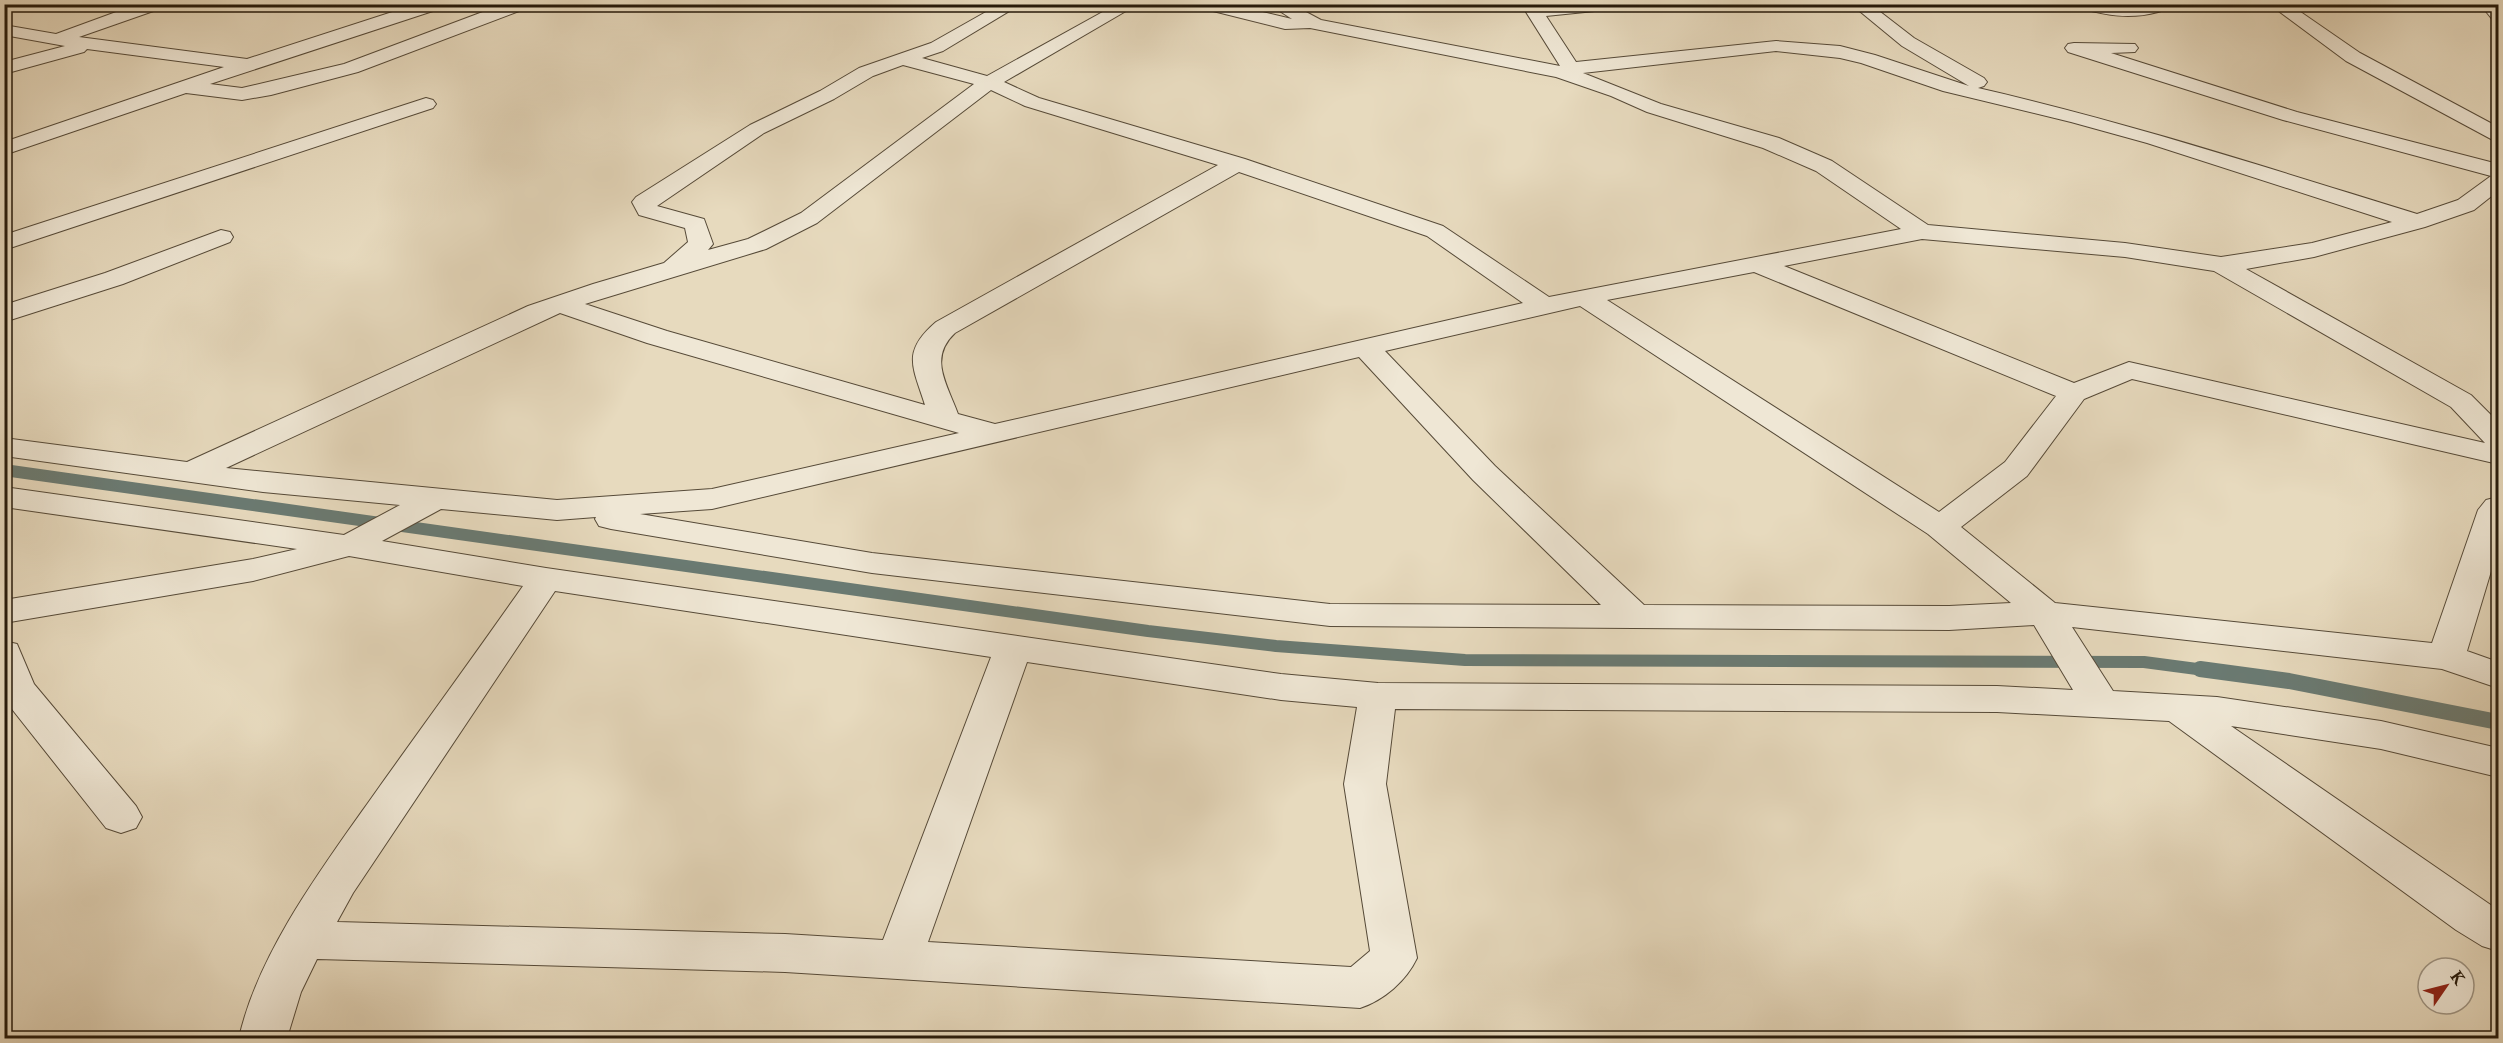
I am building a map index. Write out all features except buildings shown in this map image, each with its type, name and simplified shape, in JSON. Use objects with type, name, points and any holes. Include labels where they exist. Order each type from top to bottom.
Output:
[{"type":"street","points":[[54,39],[156,4]]},
{"type":"street","points":[[4,149],[248,65],[436,4]]},
{"type":"street","points":[[183,87],[242,94],[271,88],[351,68],[521,4]]},
{"type":"street","points":[[670,270],[701,244],[696,224],[647,210],[644,202],[757,129],[827,95],[866,72],[937,47],[1013,4]]},
{"type":"street","points":[[191,472],[537,312],[757,244],[809,218],[990,82],[1130,4]]},
{"type":"street","points":[[1207,4],[1285,24],[1316,24],[1560,72],[1574,73],[1617,65],[1776,46],[1792,46],[1854,55],[1929,81],[2077,117],[2154,139],[2417,222]]},
{"type":"street","points":[[1277,4],[1316,24]]},
{"type":"street","points":[[1532,8],[1614,4]]},
{"type":"street","points":[[1859,4],[1908,42],[1992,91],[1996,99]]},
{"type":"street","points":[[2085,4],[2122,14],[2143,12],[2166,4]]},
{"type":"street","points":[[2277,4],[2313,27],[2352,57],[2499,135]]},
{"type":"street","points":[[2488,4],[2498,15]]},
{"type":"street","points":[[1532,8],[1574,73],[1654,108],[1771,143],[1824,166],[1922,232]]},
{"type":"street","points":[[4,30],[54,39],[248,65]]},
{"type":"street","points":[[4,68],[94,44]]},
{"type":"street","points":[[2129,48],[2074,48],[2290,116],[2499,171]]},
{"type":"street","points":[[901,59],[990,82],[1005,87],[1032,102],[1238,165],[1435,231],[1545,306]]},
{"type":"street","points":[[4,243],[426,104]]},
{"type":"street","points":[[945,419],[925,362],[932,340],[943,329],[957,319],[1238,165]]},
{"type":"street","points":[[557,510],[712,499],[1584,297],[1922,232],[2125,250],[2221,265],[2314,250],[2417,222],[2466,205],[2499,181]]},
{"type":"street","points":[[4,314],[83,291],[142,270],[221,237]]},
{"type":"street","points":[[1757,264],[2074,393]]},
{"type":"street","points":[[2221,265],[2461,401],[2493,424]]},
{"type":"street","points":[[1584,297],[1941,527],[2044,613],[2102,705]]},
{"type":"street","points":[[559,304],[657,337],[992,433]]},
{"type":"street","points":[[1365,347],[1484,473],[1635,617]]},
{"type":"street","points":[[1941,527],[2016,469],[2074,393],[2129,370],[2499,455]]},
{"type":"street","points":[[4,447],[263,482],[557,510],[872,563],[1330,615],[1949,618],[2044,613],[2446,657],[2499,675]]},
{"type":"street","points":[[4,497],[349,546],[546,579],[1281,687],[1378,696],[1997,699],[2217,710],[2381,735],[2499,762]]},
{"type":"street","points":[[4,612],[253,570],[349,546],[438,497]]},
{"type":"street","points":[[2446,657],[2494,510],[2499,507]]},
{"type":"street","points":[[263,1038],[277,992],[337,880],[546,579]]},
{"type":"street","points":[[899,960],[1012,648]]},
{"type":"street","points":[[4,653],[17,689],[121,817]]},
{"type":"street","points":[[303,940],[785,953],[1360,988],[1394,958],[1365,784],[1378,696]]},
{"type":"street","points":[[2178,708],[2472,917],[2499,933]]},
{"type":"waterway","points":[[4,470],[1148,631],[1276,646],[1465,660],[2144,662],[2212,671]]},
{"type":"waterway","points":[[2200,669],[2289,681],[2498,722]]}]
